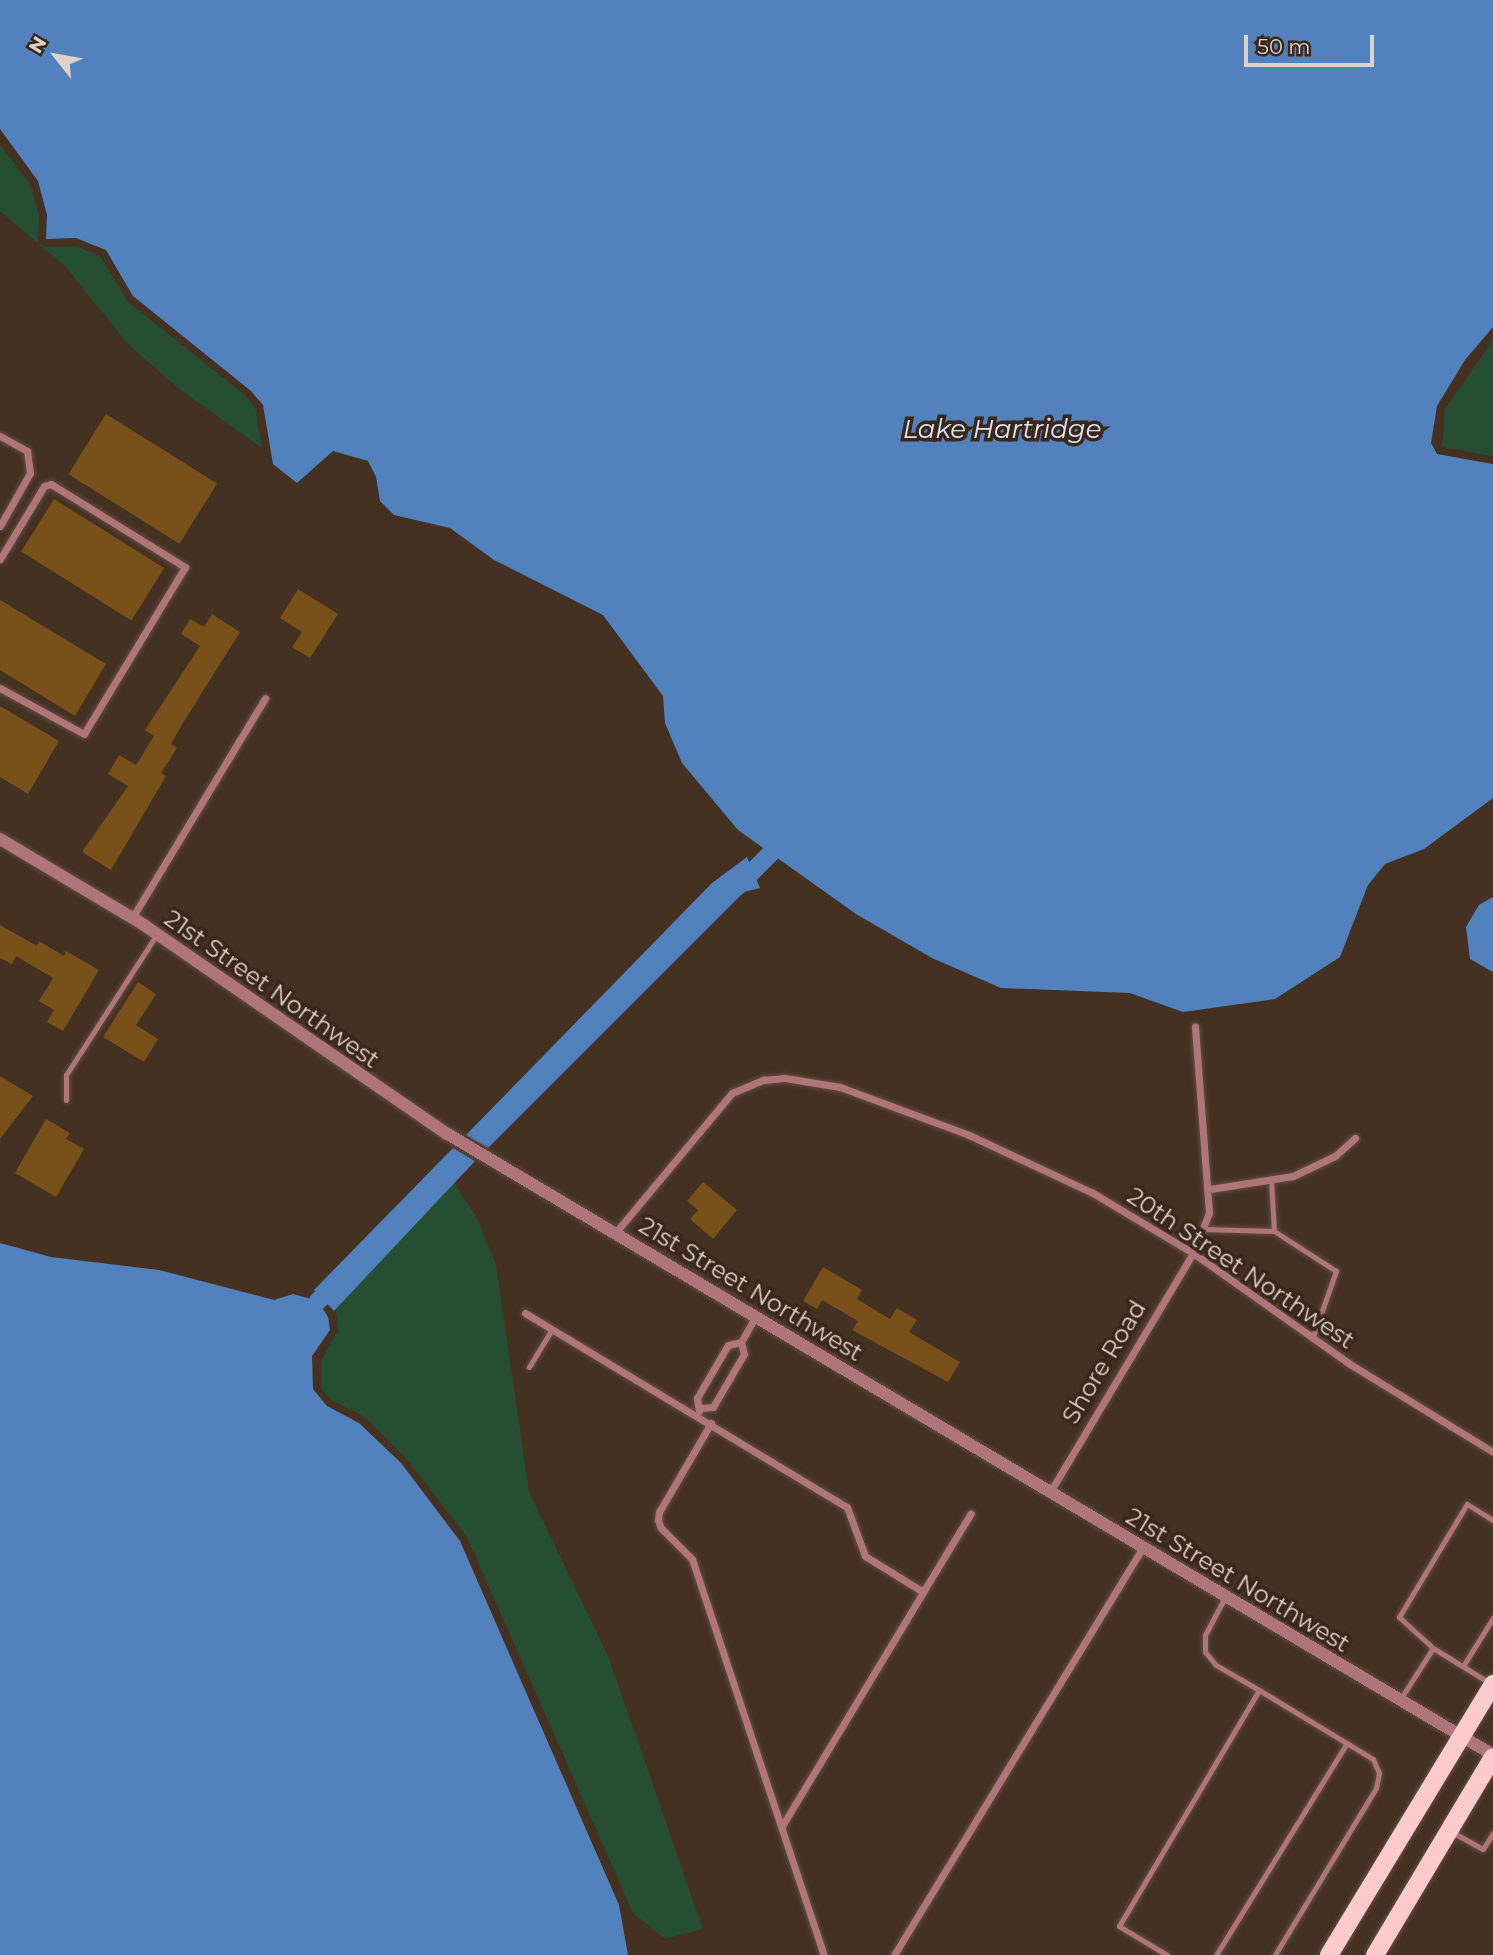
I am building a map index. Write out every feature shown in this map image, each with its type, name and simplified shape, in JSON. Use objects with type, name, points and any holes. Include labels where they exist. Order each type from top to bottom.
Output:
[{"type":"main road","points":[[1329,1955],[1493,1684]]},
{"type":"main road","points":[[1375,1955],[1493,1756]]},
{"type":"street","points":[[0,436],[27,451],[30,473],[0,526]]},
{"type":"street","points":[[0,559],[44,486],[57,484],[185,568],[84,734],[0,688]]},
{"type":"street","points":[[132,918],[265,698]]},
{"type":"street","name":"21st Street Northwest","points":[[0,839],[157,934],[446,1133],[1493,1756]]},
{"type":"street","name":"Shore Road","points":[[1050,1492],[1193,1252],[1209,1213],[1210,1189],[1195,1027]]},
{"type":"street","name":"20th Street Northwest","points":[[616,1232],[732,1093],[763,1080],[785,1078],[866,1095],[969,1135],[1093,1193],[1193,1252],[1312,1339],[1493,1452]]},
{"type":"street","points":[[1210,1189],[1307,1171],[1355,1138]]},
{"type":"street","points":[[525,1313],[699,1411],[711,1423],[848,1507],[865,1556],[923,1592]]},
{"type":"street","points":[[699,1411],[698,1398],[728,1346],[741,1342],[756,1316]]},
{"type":"street","points":[[699,1411],[713,1407],[744,1354],[741,1342]]},
{"type":"street","points":[[723,1355],[738,1364]]},
{"type":"street","points":[[711,1423],[659,1512],[658,1520],[661,1528],[692,1559],[824,1955]]},
{"type":"street","points":[[782,1826],[971,1513]]},
{"type":"street","points":[[894,1955],[1142,1548]]},
{"type":"lane","points":[[65,1100],[66,1076],[157,934]]},
{"type":"lane","points":[[1271,1179],[1274,1231]]},
{"type":"lane","points":[[1203,1229],[1274,1231],[1336,1271],[1312,1339]]},
{"type":"lane","points":[[529,1367],[552,1329]]},
{"type":"lane","points":[[1493,1520],[1467,1504],[1398,1618],[1433,1648],[1493,1684]]},
{"type":"lane","points":[[1225,1597],[1205,1635],[1205,1652],[1216,1665],[1373,1759],[1379,1773],[1376,1788],[1275,1955]]},
{"type":"lane","points":[[1463,1666],[1493,1618]]},
{"type":"lane","points":[[1399,1701],[1433,1648]]},
{"type":"lane","points":[[1167,1955],[1119,1926],[1259,1690]]},
{"type":"lane","points":[[1216,1955],[1347,1743]]},
{"type":"lane","points":[[1449,1830],[1483,1849],[1493,1833]]},
{"type":"green space","points":[[0,145],[30,184],[39,215],[38,243],[47,247],[76,246],[100,256],[128,302],[246,396],[255,408],[262,448],[178,388],[128,344],[65,266],[0,211]]},
{"type":"green space","points":[[1493,340],[1493,456],[1442,447],[1445,409]]},
{"type":"green space","points":[[453,1182],[477,1218],[496,1265],[529,1492],[609,1658],[703,1929],[665,1939],[633,1913],[467,1537],[406,1458],[365,1417],[331,1400],[321,1388],[321,1360],[338,1331],[336,1309]]},
{"type":"water","name":"Lake Hartridge","points":[[0,0],[1493,0],[1493,327],[1465,360],[1437,406],[1431,443],[1437,454],[1493,464],[1493,798],[1424,849],[1385,864],[1368,885],[1340,957],[1275,999],[1183,1012],[1130,993],[1001,988],[932,958],[856,914],[738,830],[682,763],[665,723],[663,696],[603,615],[494,560],[450,528],[394,515],[380,501],[376,477],[368,461],[333,451],[297,483],[273,464],[263,405],[251,391],[133,296],[106,250],[76,238],[46,239],[47,215],[38,181],[0,129]]},
{"type":"water","points":[[747,857],[760,888],[744,892],[488,1148],[466,1135],[712,883]]},
{"type":"water","points":[[1493,897],[1493,972],[1470,959],[1466,927],[1479,905]]},
{"type":"water","points":[[453,1148],[475,1161],[334,1311],[314,1290]]},
{"type":"water","points":[[0,1243],[51,1257],[159,1270],[274,1300],[293,1294],[318,1301],[328,1317],[330,1330],[312,1356],[313,1389],[327,1406],[359,1423],[401,1463],[460,1541],[619,1905],[628,1955],[0,1955]]},
{"type":"building","points":[[106,414],[217,483],[179,544],[68,474]]},
{"type":"building","points":[[54,499],[164,568],[131,620],[21,552]]},
{"type":"building","points":[[298,589],[338,614],[310,658],[292,647],[302,632],[280,618]]},
{"type":"building","points":[[0,600],[106,664],[75,716],[0,670]]},
{"type":"building","points":[[212,614],[240,632],[171,744],[177,748],[161,773],[166,776],[111,870],[82,852],[128,786],[108,774],[119,755],[136,765],[154,736],[145,730],[200,646],[181,634],[190,619],[204,627]]},
{"type":"building","points":[[0,706],[59,741],[28,794],[0,777]]},
{"type":"building","points":[[0,925],[37,946],[39,941],[64,956],[66,951],[99,970],[63,1031],[47,1022],[54,1010],[39,1001],[53,978],[16,956],[12,964],[0,958]]},
{"type":"building","points":[[138,982],[156,994],[136,1025],[158,1039],[144,1062],[103,1037]]},
{"type":"building","points":[[0,1076],[33,1096],[0,1139]]},
{"type":"building","points":[[46,1119],[70,1133],[66,1139],[84,1149],[56,1197],[15,1173]]},
{"type":"building","points":[[703,1182],[737,1210],[713,1239],[690,1219],[698,1210],[687,1201]]},
{"type":"building","points":[[823,1267],[862,1290],[857,1299],[890,1319],[897,1308],[917,1320],[909,1332],[960,1362],[948,1382],[852,1330],[858,1321],[822,1300],[817,1309],[803,1301]]},
{"type":"waterway","points":[[737,887],[771,853]]},
{"type":"waterway","points":[[318,1301],[341,1279]]}]
